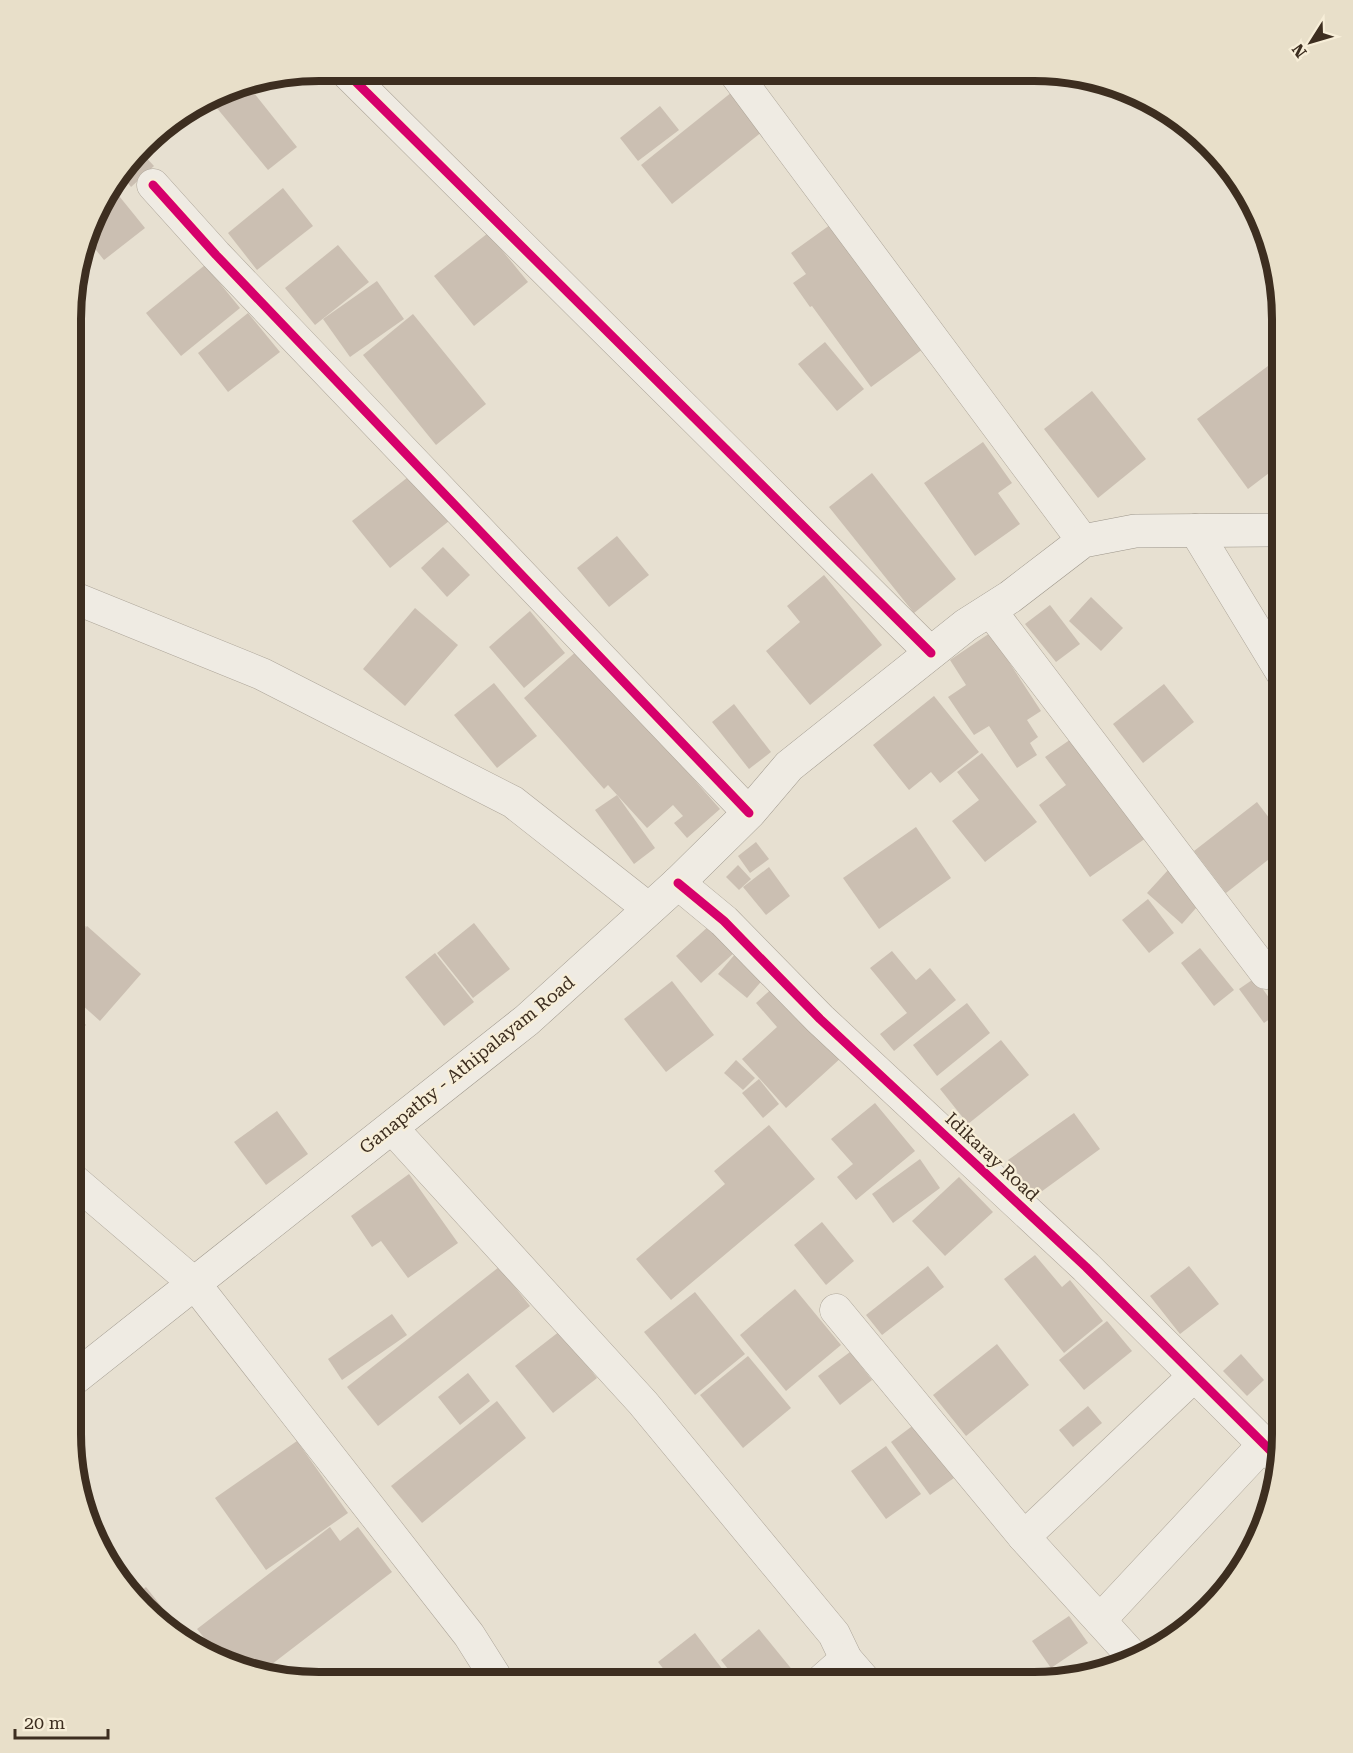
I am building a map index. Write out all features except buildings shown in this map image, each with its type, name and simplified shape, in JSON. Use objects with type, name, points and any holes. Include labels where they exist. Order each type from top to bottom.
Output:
[{"type":"main road","name":"Ganapathy - Athipalayam Road","points":[[81,1373],[527,1020],[678,883],[749,813],[789,766],[966,625],[990,610],[1083,541],[1135,531],[1272,530]]},
{"type":"main road","name":"Idikaray Road","points":[[678,883],[724,921],[820,1019],[1086,1267],[1271,1451]]},
{"type":"street","points":[[356,81],[931,653]]},
{"type":"street","points":[[741,81],[1083,541]]},
{"type":"street","points":[[153,185],[224,263],[749,813]]},
{"type":"street","points":[[1195,530],[1272,657]]},
{"type":"street","points":[[81,601],[262,674],[513,802],[649,909]]},
{"type":"street","points":[[990,610],[1266,973]]},
{"type":"street","points":[[392,1128],[643,1402],[834,1634],[856,1670]]},
{"type":"street","points":[[81,1187],[194,1283],[469,1635],[492,1672]]},
{"type":"street","points":[[836,1310],[1024,1537],[1129,1652]]},
{"type":"street","points":[[1024,1537],[1195,1375]]},
{"type":"street","points":[[1100,1620],[1271,1453]]},
{"type":"cycle path","points":[[355,81],[931,653]]},
{"type":"cycle path","points":[[153,185],[216,255],[749,813]]},
{"type":"cycle path","points":[[678,883],[724,921],[820,1019],[1086,1267],[1271,1451]]}]
